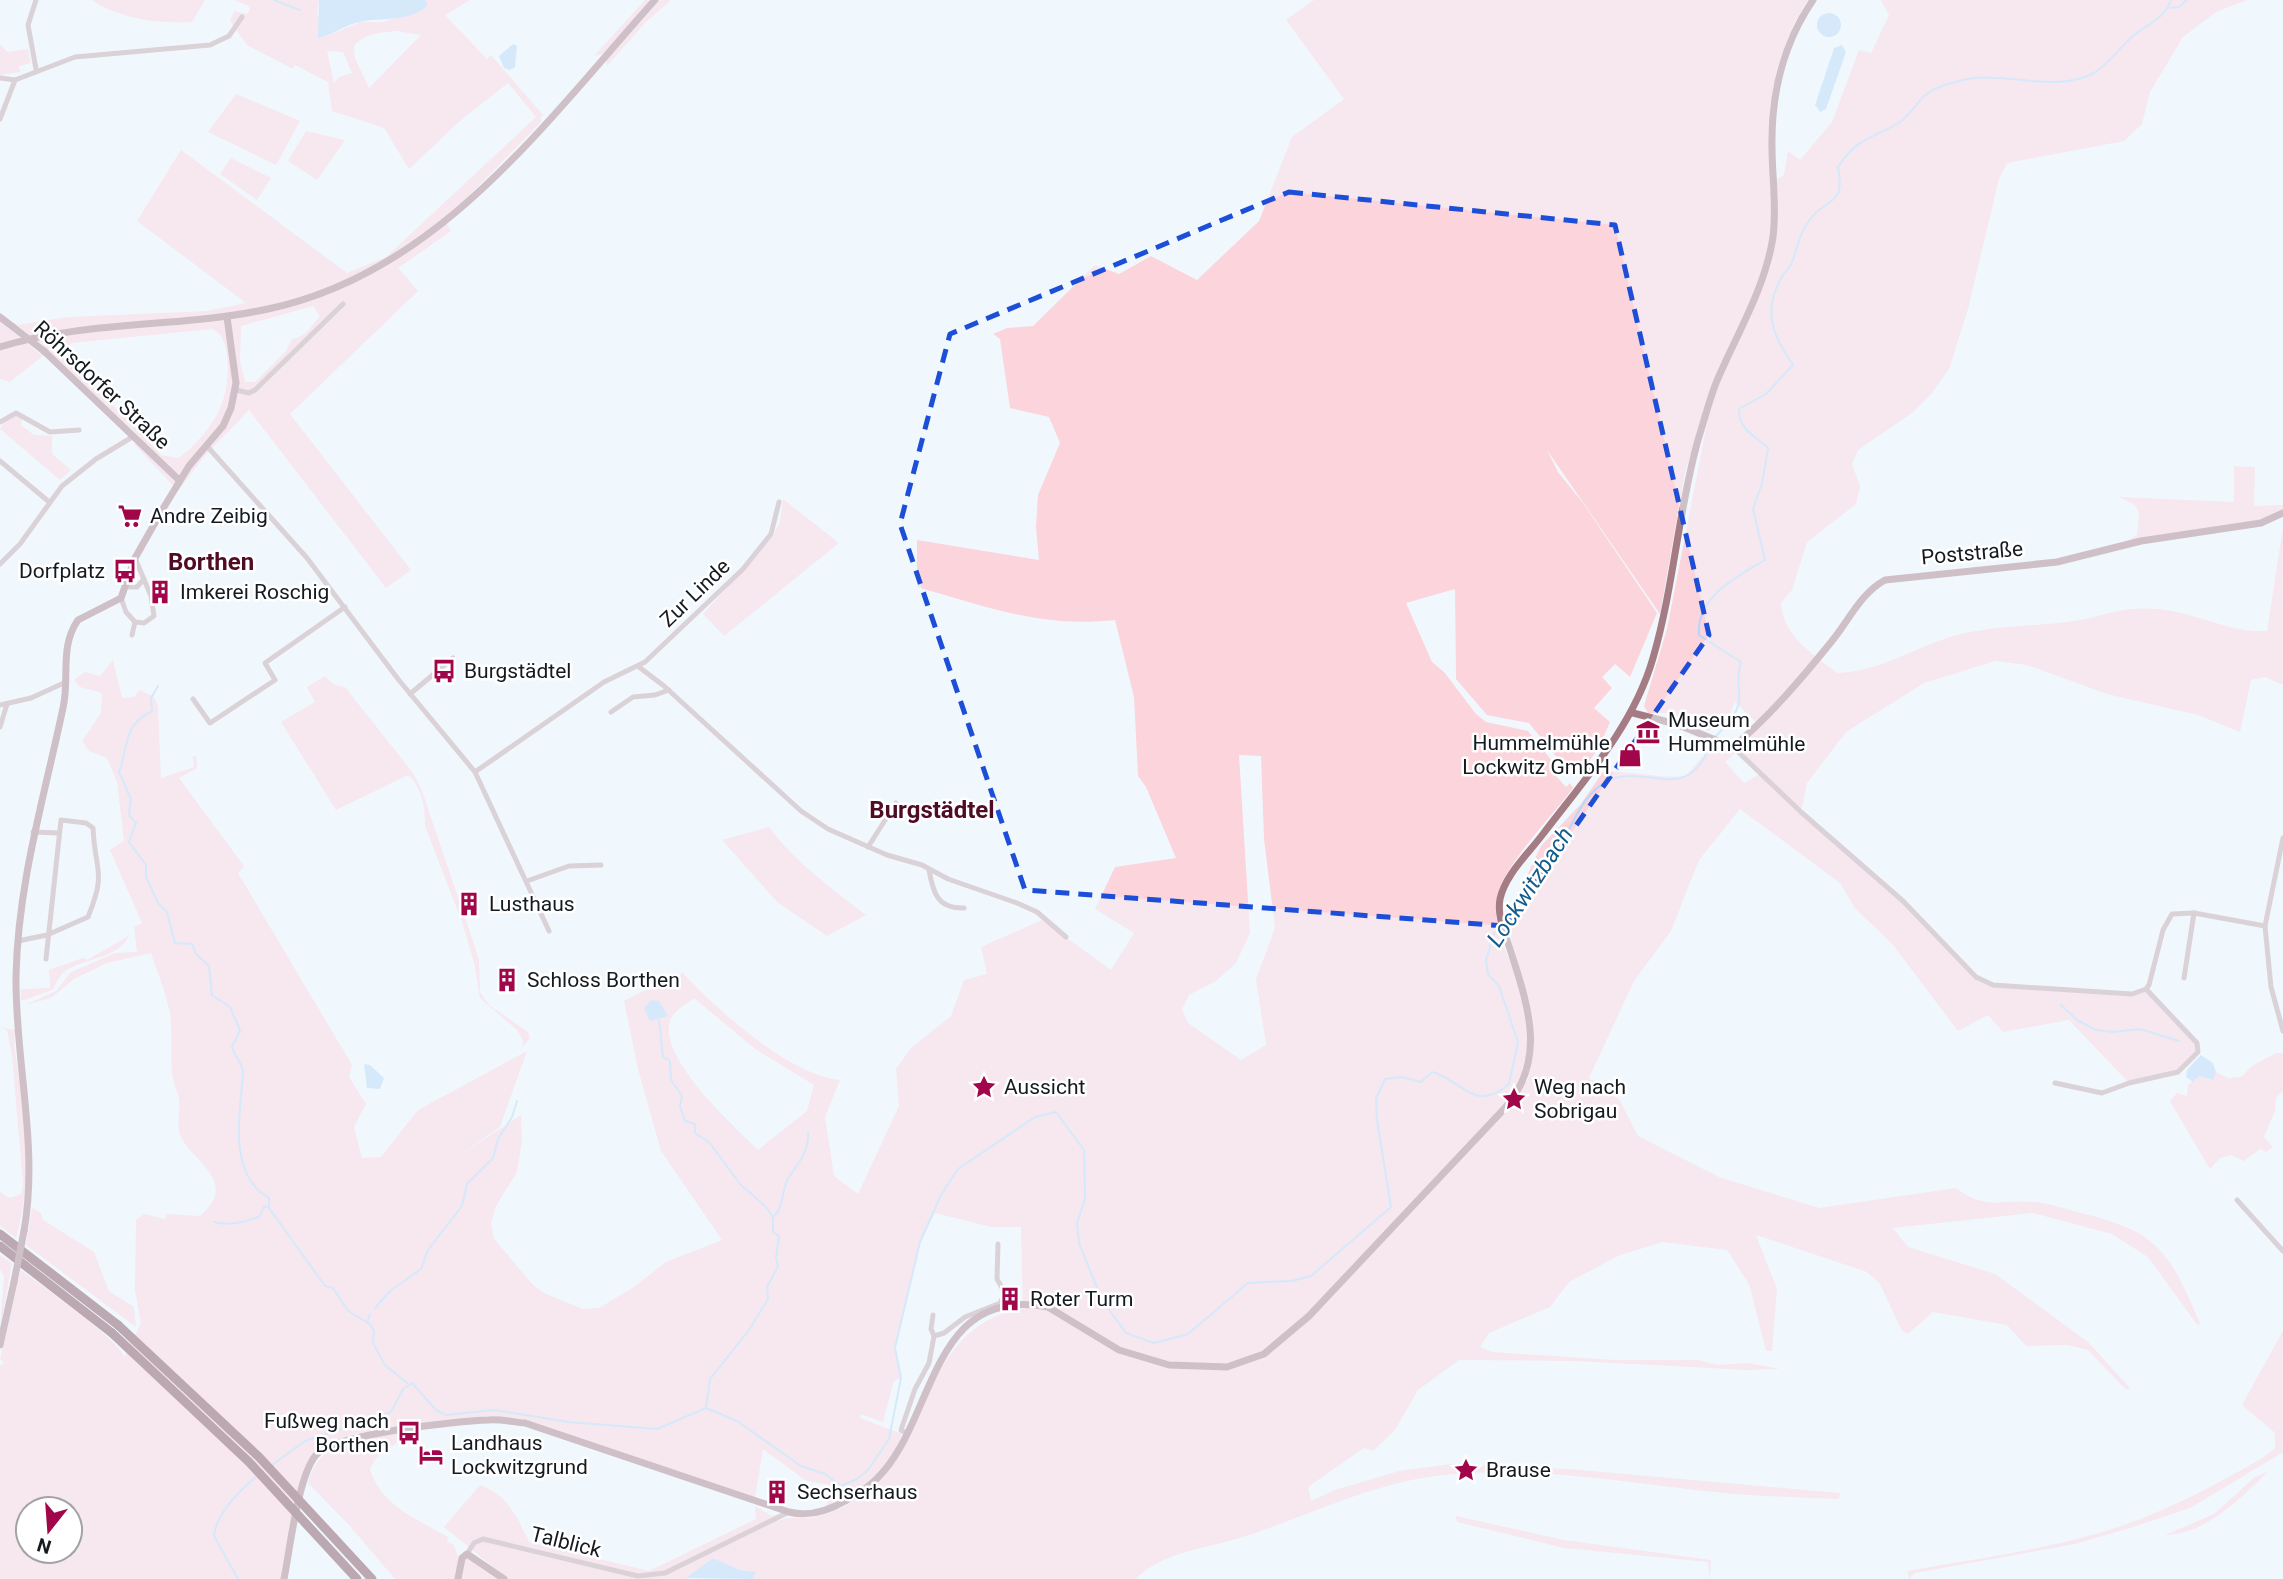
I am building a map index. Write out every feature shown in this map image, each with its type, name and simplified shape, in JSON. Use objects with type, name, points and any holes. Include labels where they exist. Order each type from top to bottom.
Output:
[{"type":"highway","points":[[0,1234],[115,1329],[259,1457],[372,1579]]},
{"type":"highway","points":[[0,1246],[115,1329],[249,1462],[357,1579]]},
{"type":"main road","points":[[0,347],[85,329],[227,317],[271,309],[333,289],[373,270],[438,229],[506,164],[656,0]]},
{"type":"main road","points":[[284,1579],[304,1478],[312,1461],[324,1447],[348,1438],[491,1419],[525,1423],[789,1512],[817,1513],[855,1496],[883,1472],[906,1433],[946,1350],[957,1334],[976,1319],[998,1309],[1016,1306],[1048,1307],[1119,1350],[1169,1365],[1227,1367],[1255,1358],[1278,1345],[1310,1316],[1504,1109],[1523,1083],[1529,1065],[1532,1029],[1529,1009],[1501,921],[1500,900],[1512,874],[1633,713],[1654,657],[1698,441],[1715,385],[1768,260],[1775,200],[1772,124],[1782,60],[1794,27],[1813,0]]},
{"type":"main road","name":"Röhrsdorfer Straße","points":[[0,317],[44,351],[179,480]]},
{"type":"main road","points":[[0,1345],[24,1231],[32,1170],[17,1009],[18,941],[33,832],[64,707],[68,644],[78,620],[121,598],[135,558],[179,480],[228,418],[236,390],[227,317]]},
{"type":"main road","name":"Poststraße","points":[[1733,747],[1763,720],[1833,640],[1874,586],[1885,580],[2057,562],[2141,541],[2261,523],[2283,513]]},
{"type":"main road","points":[[1633,713],[1676,724],[1733,747]]},
{"type":"main road","points":[[458,1579],[462,1558],[467,1554],[504,1579]]},
{"type":"street","points":[[36,0],[28,25],[36,69]]},
{"type":"street","points":[[0,78],[15,80],[36,69],[75,57],[108,52],[210,46],[229,36],[242,17]]},
{"type":"street","points":[[0,119],[15,80]]},
{"type":"street","points":[[236,390],[249,393],[255,390],[343,304]]},
{"type":"street","points":[[0,422],[16,413],[50,432],[79,430]]},
{"type":"street","points":[[0,564],[20,544],[48,501],[75,475],[134,436]]},
{"type":"street","points":[[206,445],[267,510],[410,694],[475,772],[549,931]]},
{"type":"street","points":[[2,465],[48,501]]},
{"type":"street","name":"Zur Linde","points":[[639,667],[743,569],[771,534],[779,502]]},
{"type":"street","points":[[121,598],[126,612],[135,622],[144,622],[154,616],[135,558]]},
{"type":"street","points":[[126,587],[137,587],[144,579]]},
{"type":"street","points":[[193,699],[210,723],[275,680],[265,663],[345,607]]},
{"type":"street","points":[[132,635],[135,622]]},
{"type":"street","points":[[410,694],[453,658]]},
{"type":"street","points":[[475,772],[604,682],[639,667],[801,811],[828,830],[1037,912],[1066,937]]},
{"type":"street","points":[[0,727],[4,705],[31,698],[66,682]]},
{"type":"street","points":[[611,712],[633,697],[654,695],[668,690]]},
{"type":"street","points":[[1733,747],[1801,812],[1903,901],[1976,978],[1993,985],[2132,994],[2146,989]]},
{"type":"street","points":[[867,847],[896,803]]},
{"type":"street","points":[[18,941],[47,935],[88,917],[100,888],[101,871],[93,828],[86,823],[61,820],[47,935],[47,959]]},
{"type":"street","points":[[33,832],[59,833]]},
{"type":"street","points":[[2283,838],[2265,926],[2271,987],[2283,1031]]},
{"type":"street","points":[[527,881],[569,866],[601,865]]},
{"type":"street","points":[[929,870],[938,900],[954,909],[964,908]]},
{"type":"street","points":[[2146,989],[2168,920],[2179,912],[2265,926]]},
{"type":"street","points":[[2184,978],[2194,913]]},
{"type":"street","points":[[2055,1083],[2102,1093],[2178,1072],[2198,1052],[2197,1043],[2146,989]]},
{"type":"street","points":[[2237,1200],[2283,1251]]},
{"type":"street","points":[[998,1244],[997,1279],[1005,1293]]},
{"type":"street","points":[[1005,1293],[1013,1293],[1016,1306]]},
{"type":"street","points":[[934,1336],[944,1333],[965,1317],[1000,1303],[1005,1293]]},
{"type":"street","points":[[906,1433],[901,1430],[915,1389],[929,1363],[934,1336],[931,1329],[933,1315]]},
{"type":"street","name":"Talblick","points":[[467,1554],[474,1543],[483,1539],[638,1576],[665,1573],[789,1512]]},
{"type":"highlighted area","points":[[1289,192],[1615,225],[1709,635],[1506,926],[1025,890],[900,524],[950,334]]},
{"type":"shaded area","points":[[92,0],[205,0],[192,22],[179,22],[127,16]]},
{"type":"shaded area","points":[[234,0],[319,0],[317,13],[327,36],[360,22],[384,22],[428,5],[425,0],[470,0],[445,15],[487,59],[491,55],[543,115],[540,118],[542,121],[445,220],[451,231],[398,268],[418,291],[290,414],[411,570],[386,588],[249,410],[203,458],[178,491],[134,444],[142,439],[49,351],[10,382],[0,379],[0,322],[40,354],[47,348],[17,325],[68,317],[207,311],[246,303],[137,221],[181,150],[347,273],[386,257],[536,117],[508,83],[461,120],[409,169],[384,128],[332,111],[328,82],[295,65],[293,69],[247,45],[230,21],[234,11],[247,14],[249,6]],"holes":[[[396,31],[421,35],[369,88],[355,58],[354,46],[368,36]],[[327,51],[343,52],[352,73],[339,77],[334,83]],[[313,306],[320,316],[304,334],[292,339],[286,351],[255,382],[245,382],[240,361],[241,326]],[[212,329],[223,340],[227,356],[226,387],[218,413],[202,437],[179,458],[161,455],[126,417],[74,371],[68,350],[71,343]]]},
{"type":"shaded area","points":[[645,0],[651,0],[603,54],[594,56]]},
{"type":"shaded area","points":[[660,0],[671,0],[646,22],[607,66],[606,60]]},
{"type":"shaded area","points":[[1314,0],[1808,0],[1786,42],[1774,87],[1770,134],[1774,181],[1784,175],[1788,151],[1800,160],[1832,122],[1859,50],[1871,53],[1889,15],[1881,0],[2247,0],[2216,12],[2183,37],[2150,92],[2142,124],[2124,141],[2007,163],[1999,179],[1968,309],[1949,369],[1932,393],[1912,413],[1858,450],[1852,464],[1860,486],[1856,504],[1807,542],[1792,590],[1781,603],[1783,615],[1793,635],[1837,673],[1852,672],[1896,659],[1938,641],[1969,632],[2080,620],[2132,609],[2170,611],[2234,628],[2267,631],[2283,527],[2283,685],[2265,677],[2251,680],[2240,732],[2198,715],[2107,694],[2027,665],[1995,661],[1924,683],[1846,732],[1807,783],[1801,812],[1903,901],[1976,978],[1993,985],[2132,994],[2146,989],[2198,1048],[2178,1072],[2129,1083],[2069,1020],[2003,1032],[1988,1015],[1958,1031],[1893,945],[1855,908],[1840,883],[1740,809],[1699,860],[1671,931],[1634,981],[1589,1078],[1619,1099],[1638,1136],[1719,1177],[1819,1208],[1956,1188],[1985,1202],[2021,1201],[2045,1204],[2129,1228],[2145,1237],[2170,1262],[2200,1323],[2198,1326],[2148,1257],[2112,1234],[2033,1213],[1893,1228],[1908,1247],[1995,1274],[2088,1342],[2130,1388],[2126,1390],[2088,1350],[2068,1345],[2026,1346],[2007,1325],[1933,1312],[1908,1334],[1902,1331],[1880,1284],[1867,1272],[1756,1235],[1777,1289],[1772,1351],[1766,1351],[1749,1284],[1727,1250],[1663,1242],[1620,1255],[1569,1282],[1550,1307],[1489,1333],[1480,1347],[1492,1352],[1615,1360],[1698,1360],[1718,1365],[1748,1363],[1780,1369],[1746,1370],[1576,1361],[1459,1360],[1418,1390],[1395,1430],[1373,1451],[1364,1448],[1308,1487],[1311,1501],[1335,1490],[1399,1471],[1451,1464],[1569,1469],[1840,1493],[1839,1499],[1731,1494],[1533,1473],[1436,1476],[1386,1486],[1243,1537],[1171,1557],[1146,1570],[1136,1579],[752,1579],[755,1572],[740,1570],[713,1558],[687,1579],[508,1579],[444,1527],[480,1485],[505,1501],[529,1542],[649,1571],[756,1519],[755,1506],[772,1516],[781,1513],[778,1521],[820,1516],[859,1498],[883,1476],[901,1449],[946,1362],[965,1338],[990,1319],[1023,1309],[1021,1227],[991,1227],[935,1213],[920,1242],[895,1348],[901,1378],[894,1381],[883,1422],[861,1414],[860,1418],[902,1434],[889,1458],[872,1478],[862,1487],[827,1507],[829,1485],[805,1480],[763,1449],[755,1498],[525,1420],[491,1416],[354,1434],[323,1444],[314,1452],[281,1579],[0,1579],[0,1366],[4,1362],[0,1359],[21,1270],[96,1327],[120,1349],[124,1357],[141,1323],[135,1290],[136,1220],[144,1214],[165,1219],[167,1214],[200,1216],[212,1203],[216,1191],[208,1170],[183,1141],[179,1131],[179,1103],[172,1070],[170,1018],[151,953],[107,963],[74,979],[51,998],[25,1005],[56,991],[71,972],[115,953],[137,952],[134,927],[142,923],[110,850],[124,841],[117,782],[107,758],[89,751],[82,741],[101,713],[102,693],[80,687],[74,680],[85,672],[100,676],[113,660],[122,698],[134,697],[140,690],[154,697],[158,706],[161,778],[194,767],[193,756],[196,756],[197,768],[179,778],[244,866],[238,873],[352,1065],[349,1077],[366,1104],[354,1127],[362,1158],[381,1157],[418,1110],[527,1051],[500,1127],[451,1161],[521,1115],[522,1141],[517,1172],[496,1206],[491,1223],[494,1239],[534,1286],[546,1294],[583,1309],[599,1308],[634,1287],[666,1262],[722,1240],[661,1151],[638,1069],[624,1001],[643,991],[676,985],[682,972],[714,1004],[755,1038],[799,1066],[840,1080],[825,1117],[834,1176],[858,1194],[899,1106],[896,1069],[911,1048],[951,1016],[964,980],[987,974],[981,947],[1042,920],[1111,970],[1134,933],[1095,909],[1115,867],[1176,858],[1146,787],[1138,776],[1134,697],[1115,620],[1088,622],[1038,618],[917,587],[917,540],[1039,560],[1036,527],[1038,495],[1060,443],[1049,417],[1010,408],[1000,339],[993,334],[1007,328],[1033,326],[1095,265],[1119,274],[1151,256],[1197,280],[1259,221],[1292,137],[1344,99],[1286,20]],"holes":[[[1704,408],[1710,408],[1667,629],[1644,706],[1648,713],[1671,713],[1708,731],[1728,719],[1735,702],[1758,724],[1733,747],[1762,773],[1744,783],[1725,762],[1735,753],[1709,741],[1705,754],[1686,776],[1603,772],[1580,805],[1541,846],[1523,884],[1517,913],[1508,921],[1533,1019],[1533,1059],[1527,1082],[1522,1077],[1527,1042],[1525,1008],[1500,935],[1496,906],[1498,893],[1512,866],[1531,839],[1573,788],[1570,783],[1566,787],[1556,776],[1560,771],[1528,731],[1486,722],[1476,714],[1444,672],[1432,662],[1406,603],[1455,589],[1456,679],[1487,715],[1529,723],[1572,776],[1579,775],[1598,749],[1610,722],[1594,708],[1612,688],[1602,677],[1615,664],[1630,677],[1657,613],[1583,503],[1558,472],[1547,450],[1660,614],[1685,473]],[[1239,755],[1261,756],[1264,839],[1275,928],[1256,979],[1266,1045],[1241,1060],[1188,1023],[1182,1009],[1189,995],[1216,981],[1236,963],[1250,933]],[[694,998],[755,1049],[814,1085],[807,1111],[758,1150],[698,1087],[673,1048],[669,1030],[673,1015]]]},
{"type":"shaded area","points":[[0,44],[7,52],[28,49],[31,63],[19,66],[20,72],[0,75]]},
{"type":"shaded area","points":[[236,94],[300,121],[276,165],[208,132]]},
{"type":"shaded area","points":[[306,131],[345,140],[317,180],[288,161]]},
{"type":"shaded area","points":[[231,158],[271,178],[257,200],[220,174]]},
{"type":"shaded area","points":[[17,416],[22,419],[21,425],[34,435],[52,436],[52,454],[71,470],[60,480],[0,429],[7,418]]},
{"type":"shaded area","points":[[2234,466],[2255,467],[2254,506],[2283,505],[2283,513],[2261,523],[2119,546],[2137,535],[2139,513],[2135,505],[2119,497],[2234,502]]},
{"type":"shaded area","points":[[783,499],[839,543],[724,636],[703,614],[773,536],[780,522]]},
{"type":"shaded area","points":[[325,676],[335,685],[345,687],[413,773],[421,788],[479,959],[480,992],[489,1005],[528,1032],[530,1038],[522,1047],[523,1041],[517,1030],[480,998],[475,966],[462,922],[425,826],[422,799],[413,780],[408,775],[336,810],[281,722],[315,702],[307,687]]},
{"type":"shaded area","points":[[769,827],[802,864],[866,915],[827,936],[777,902],[722,840]]},
{"type":"shaded area","points":[[130,931],[127,940],[120,947],[65,971],[52,990],[21,1001],[21,989],[50,988],[49,970],[83,958],[87,960],[127,937]]},
{"type":"shaded area","points":[[0,1027],[15,1030],[14,1043],[26,1141],[25,1189],[16,1238],[0,1226],[0,1192],[10,1198],[21,1194],[23,1184],[12,1055],[7,1030]]},
{"type":"shaded area","points":[[2276,1053],[2283,1053],[2283,1091],[2276,1097],[2275,1111],[2264,1137],[2273,1147],[2266,1152],[2260,1149],[2244,1161],[2231,1155],[2220,1158],[2210,1169],[2170,1101],[2177,1093],[2187,1096],[2188,1085],[2199,1076],[2212,1080],[2216,1072],[2228,1078],[2241,1077],[2252,1066]]},
{"type":"shaded area","points":[[32,1208],[41,1213],[43,1220],[94,1252],[109,1291],[134,1307],[136,1327],[26,1245]]},
{"type":"shaded area","points":[[0,1255],[12,1263],[0,1331],[4,1276],[0,1269]]},
{"type":"shaded area","points":[[2283,1331],[2283,1452],[2190,1508],[2075,1544],[1915,1573],[1909,1579],[1907,1571],[2044,1547],[2124,1525],[2196,1494],[2264,1457],[2275,1448],[2275,1433],[2242,1405]]},
{"type":"shaded area","points":[[401,1433],[399,1442],[378,1456],[370,1469],[382,1493],[391,1502],[448,1537],[447,1542],[454,1545],[458,1557],[456,1579],[395,1579],[350,1526],[308,1483],[322,1456],[333,1448],[357,1439]]},
{"type":"shaded area","points":[[2269,1471],[2222,1513],[2209,1521],[2180,1533],[2165,1535],[2214,1514],[2255,1477]]},
{"type":"shaded area","points":[[1456,1516],[1564,1540],[1711,1560],[1710,1579],[1708,1562],[1564,1548],[1457,1522]]},
{"type":"shaded area","points":[[469,1558],[500,1579],[460,1579],[463,1560]]},
{"type":"water","points":[[319,0],[425,0],[428,5],[412,15],[359,22],[318,38]]},
{"type":"water","points":[[1829,13],[1840,20],[1841,25],[1834,36],[1829,37],[1818,30],[1817,25],[1824,14]]},
{"type":"water","points":[[513,44],[517,46],[515,67],[510,70],[504,68],[499,56]]},
{"type":"water","points":[[1842,45],[1846,52],[1826,109],[1820,112],[1815,105],[1834,48]]},
{"type":"water","points":[[651,1000],[659,1001],[668,1016],[650,1021],[644,1008]]},
{"type":"water","points":[[2201,1055],[2213,1063],[2216,1072],[2213,1080],[2199,1076],[2193,1082],[2186,1077],[2187,1070]]},
{"type":"water","points":[[364,1064],[370,1065],[384,1078],[380,1089],[367,1088]]},
{"type":"water","points":[[713,1558],[740,1570],[756,1572],[752,1579],[686,1578]]},
{"type":"waterway","points":[[274,0],[300,10]]},
{"type":"waterway","name":"Lockwitzbach","points":[[1714,738],[1736,712],[1741,662],[1699,635],[1700,621],[1704,609],[1720,589],[1765,560],[1753,509],[1762,484],[1768,448],[1744,427],[1739,409],[1766,394],[1793,365],[1776,334],[1771,314],[1772,303],[1805,227],[1815,214],[1837,196],[1840,180],[1838,167],[1857,145],[1902,121],[1923,97],[1942,86],[1987,78],[2060,82],[2094,73],[2133,36],[2160,17],[2171,0]]},
{"type":"waterway","points":[[2170,8],[2179,7],[2187,0]]},
{"type":"waterway","points":[[158,686],[151,698],[152,711],[142,717],[131,730],[119,772],[131,799],[129,815],[136,823],[129,842],[146,865],[146,877],[158,903],[167,912],[175,943],[192,944],[196,954],[209,966],[212,995],[230,1007],[240,1030],[232,1047],[243,1072],[239,1123],[241,1158],[255,1187],[269,1198],[269,1208],[325,1286],[333,1288],[348,1311],[370,1324],[374,1331],[373,1343],[385,1365],[407,1383]]},
{"type":"waterway","name":"Lockwitzbach","points":[[1505,927],[1520,911],[1529,881],[1555,853],[1583,804],[1596,789],[1612,779],[1628,776],[1675,779],[1688,775],[1701,763],[1711,742]]},
{"type":"waterway","name":"Lockwitzbach","points":[[272,1465],[305,1441],[391,1412],[403,1389],[412,1383],[436,1410],[446,1415],[494,1410],[569,1422],[657,1429],[706,1408],[737,1421],[801,1466],[825,1474],[841,1486],[857,1479],[868,1470],[889,1439],[901,1378],[895,1348],[920,1242],[941,1195],[958,1169],[1035,1117],[1056,1112],[1084,1150],[1085,1199],[1077,1223],[1079,1243],[1102,1300],[1126,1333],[1154,1343],[1188,1334],[1248,1283],[1292,1281],[1311,1276],[1391,1207],[1376,1099],[1385,1079],[1402,1077],[1421,1082],[1432,1072],[1469,1092],[1487,1096],[1509,1084],[1518,1042],[1499,986],[1488,974],[1486,960],[1494,933],[1500,930]]},
{"type":"waterway","points":[[2061,1005],[2077,1020],[2096,1030],[2113,1032],[2140,1029],[2179,1041]]},
{"type":"waterway","points":[[659,1020],[663,1057],[670,1061],[671,1080],[682,1096],[680,1106],[685,1121],[695,1124],[695,1133],[709,1142],[740,1184],[766,1207],[773,1217],[773,1232],[779,1236],[776,1258],[778,1266],[767,1287],[768,1299],[749,1330],[710,1379],[706,1408]]},
{"type":"waterway","points":[[375,1308],[390,1291],[421,1269],[428,1250],[462,1206],[467,1184],[493,1158],[498,1139],[512,1117],[517,1101]]},
{"type":"waterway","points":[[773,1217],[777,1213],[787,1182],[805,1150],[808,1132]]},
{"type":"waterway","points":[[214,1222],[250,1220],[260,1216],[264,1206],[267,1207]]},
{"type":"waterway","points":[[367,1323],[370,1314]]},
{"type":"waterway","name":"Lockwitzbach","points":[[238,1579],[214,1536],[224,1510],[256,1477]]},
{"type":"place","name":"Andre Zeibig","points":[[130,516]]},
{"type":"place","name":"Dorfplatz","points":[[125,571]]},
{"type":"place","name":"Imkerei Roschig","points":[[160,592]]},
{"type":"place","name":"Burgstädtel","points":[[444,671]]},
{"type":"place","name":"Museum Hummelmühle","points":[[1648,732]]},
{"type":"place","name":"Hummelmühle Lockwitz GmbH","points":[[1630,755]]},
{"type":"place","name":"Lusthaus","points":[[469,904]]},
{"type":"place","name":"Schloss Borthen","points":[[507,980]]},
{"type":"place","name":"Aussicht","points":[[984,1087]]},
{"type":"place","name":"Weg nach Sobrigau","points":[[1514,1099]]},
{"type":"place","name":"Roter Turm","points":[[1010,1299]]},
{"type":"place","name":"Fußweg nach Borthen","points":[[409,1433]]},
{"type":"place","name":"Landhaus Lockwitzgrund","points":[[431,1455]]},
{"type":"place","name":"Brause","points":[[1466,1470]]},
{"type":"place","name":"Sechserhaus","points":[[777,1492]]},
{"type":"district","name":"Borthen","points":[[211,562]]},
{"type":"district","name":"Burgstädtel","points":[[932,810]]}]
